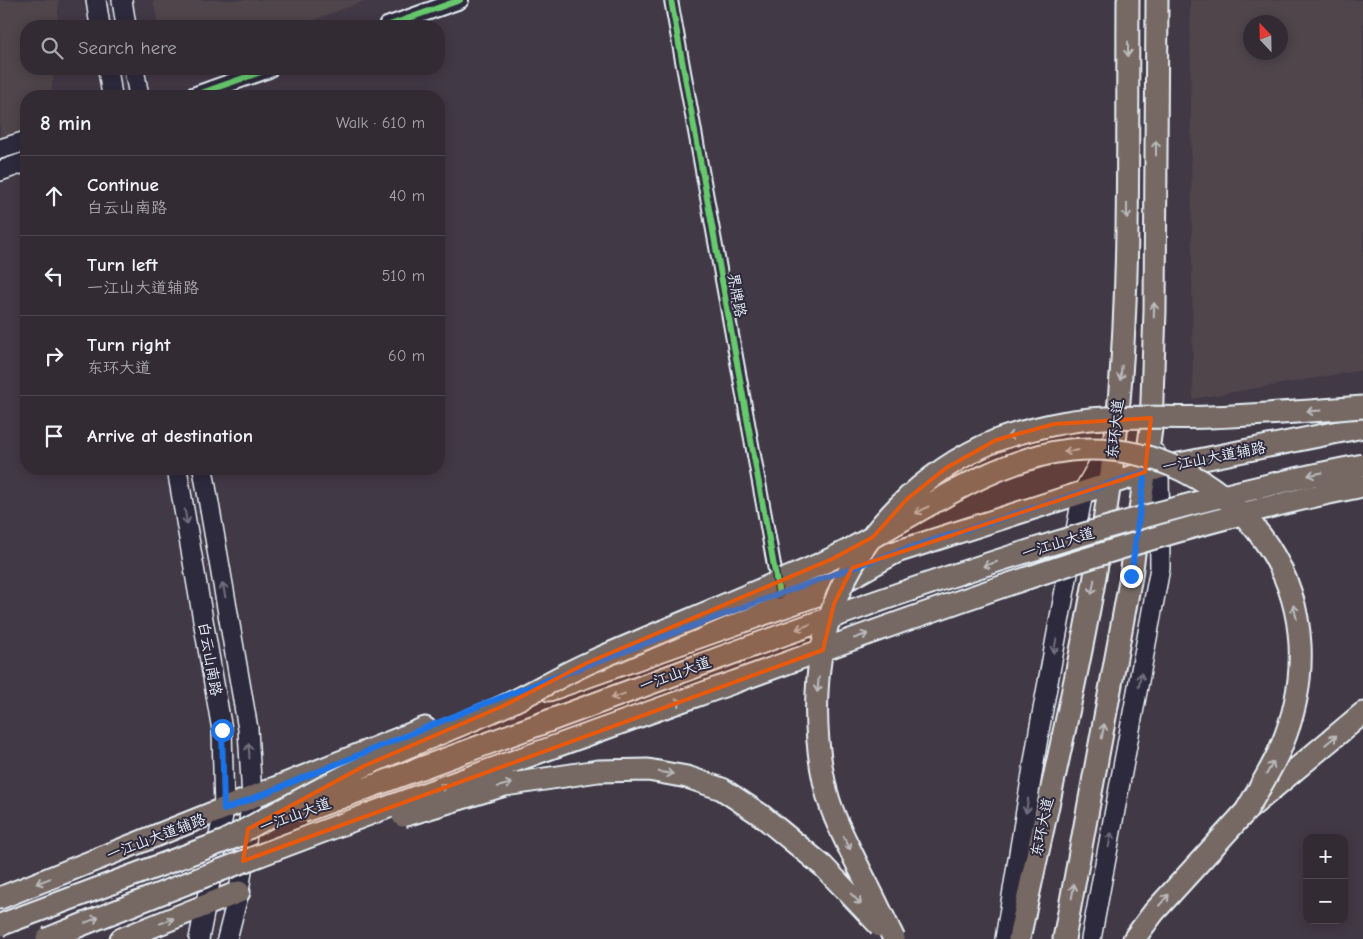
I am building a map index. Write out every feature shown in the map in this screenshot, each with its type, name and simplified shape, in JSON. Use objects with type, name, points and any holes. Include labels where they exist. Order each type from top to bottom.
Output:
[{"type":"main road","points":[[96,0],[99,20]]},
{"type":"main road","points":[[122,0],[125,20]]},
{"type":"main road","name":"东环大道","points":[[1019,939],[1093,586],[1116,433],[1127,294],[1128,0]]},
{"type":"main road","points":[[1091,939],[1160,568],[1152,470],[1151,429],[1157,0]]},
{"type":"main road","points":[[109,75],[111,90]]},
{"type":"main road","points":[[135,75],[138,90]]},
{"type":"main road","points":[[0,149],[20,143]]},
{"type":"main road","points":[[0,170],[20,164]]},
{"type":"main road","points":[[892,939],[831,808],[819,754],[817,688],[824,641],[834,604],[859,555],[892,513],[926,483],[964,457],[996,440],[1054,424],[1113,418],[1210,417],[1363,407]]},
{"type":"main road","name":"一江山大道辅路","points":[[0,898],[252,799],[486,703],[896,552],[1152,470],[1363,427]]},
{"type":"main road","points":[[1004,939],[1039,731],[1084,492],[1116,433]]},
{"type":"main road","points":[[504,706],[587,663],[832,559],[992,474],[1054,453],[1084,449],[1126,452],[1173,464],[1191,473],[1218,491],[1259,532],[1278,563],[1289,587],[1302,649],[1299,689],[1281,747],[1246,811]]},
{"type":"main road","name":"一江山大道","points":[[0,925],[850,610],[1043,547],[1190,504],[1363,464]]},
{"type":"main road","points":[[1064,939],[1152,470]]},
{"type":"main road","name":"白云山南路","points":[[179,475],[222,730],[224,810],[199,939]]},
{"type":"main road","name":"白云山南路","points":[[204,475],[248,729],[252,799],[239,892],[227,939]]},
{"type":"main road","name":"一江山大道","points":[[47,939],[190,880],[837,645],[1051,570],[1196,526],[1321,494],[1363,486]]},
{"type":"main road","points":[[228,839],[364,766],[504,706],[823,593],[896,552]]},
{"type":"main road","points":[[1134,939],[1160,904],[1246,811],[1363,714]]},
{"type":"main road","points":[[190,880],[505,784],[598,771],[648,770],[687,777],[722,789],[761,815],[823,866],[892,939]]},
{"type":"main road","points":[[122,939],[239,892]]},
{"type":"street","points":[[404,20],[460,0]]},
{"type":"street","name":"界牌路","points":[[671,0],[779,594]]},
{"type":"street","points":[[210,90],[252,75]]},
{"type":"highlighted area","points":[[1151,418],[1145,472],[852,568],[834,604],[823,650],[243,861],[248,829],[364,766],[503,706],[587,663],[832,559],[873,537],[907,499],[946,468],[996,440],[1054,424]]},
{"type":"shaded area","points":[[0,0],[59,0],[57,20],[20,20],[20,75],[53,75],[52,90],[20,90],[20,131],[0,139]]},
{"type":"shaded area","points":[[153,0],[367,0],[314,20],[157,20]]},
{"type":"shaded area","points":[[1190,0],[1363,0],[1363,370],[1193,399]]},
{"type":"cycle path","points":[[404,20],[460,0]]},
{"type":"cycle path","points":[[671,0],[779,594]]},
{"type":"cycle path","points":[[210,90],[252,75]]},
{"type":"route","points":[[222,730],[224,810],[486,703],[779,594],[896,552],[1145,472],[1131,576]]}]
